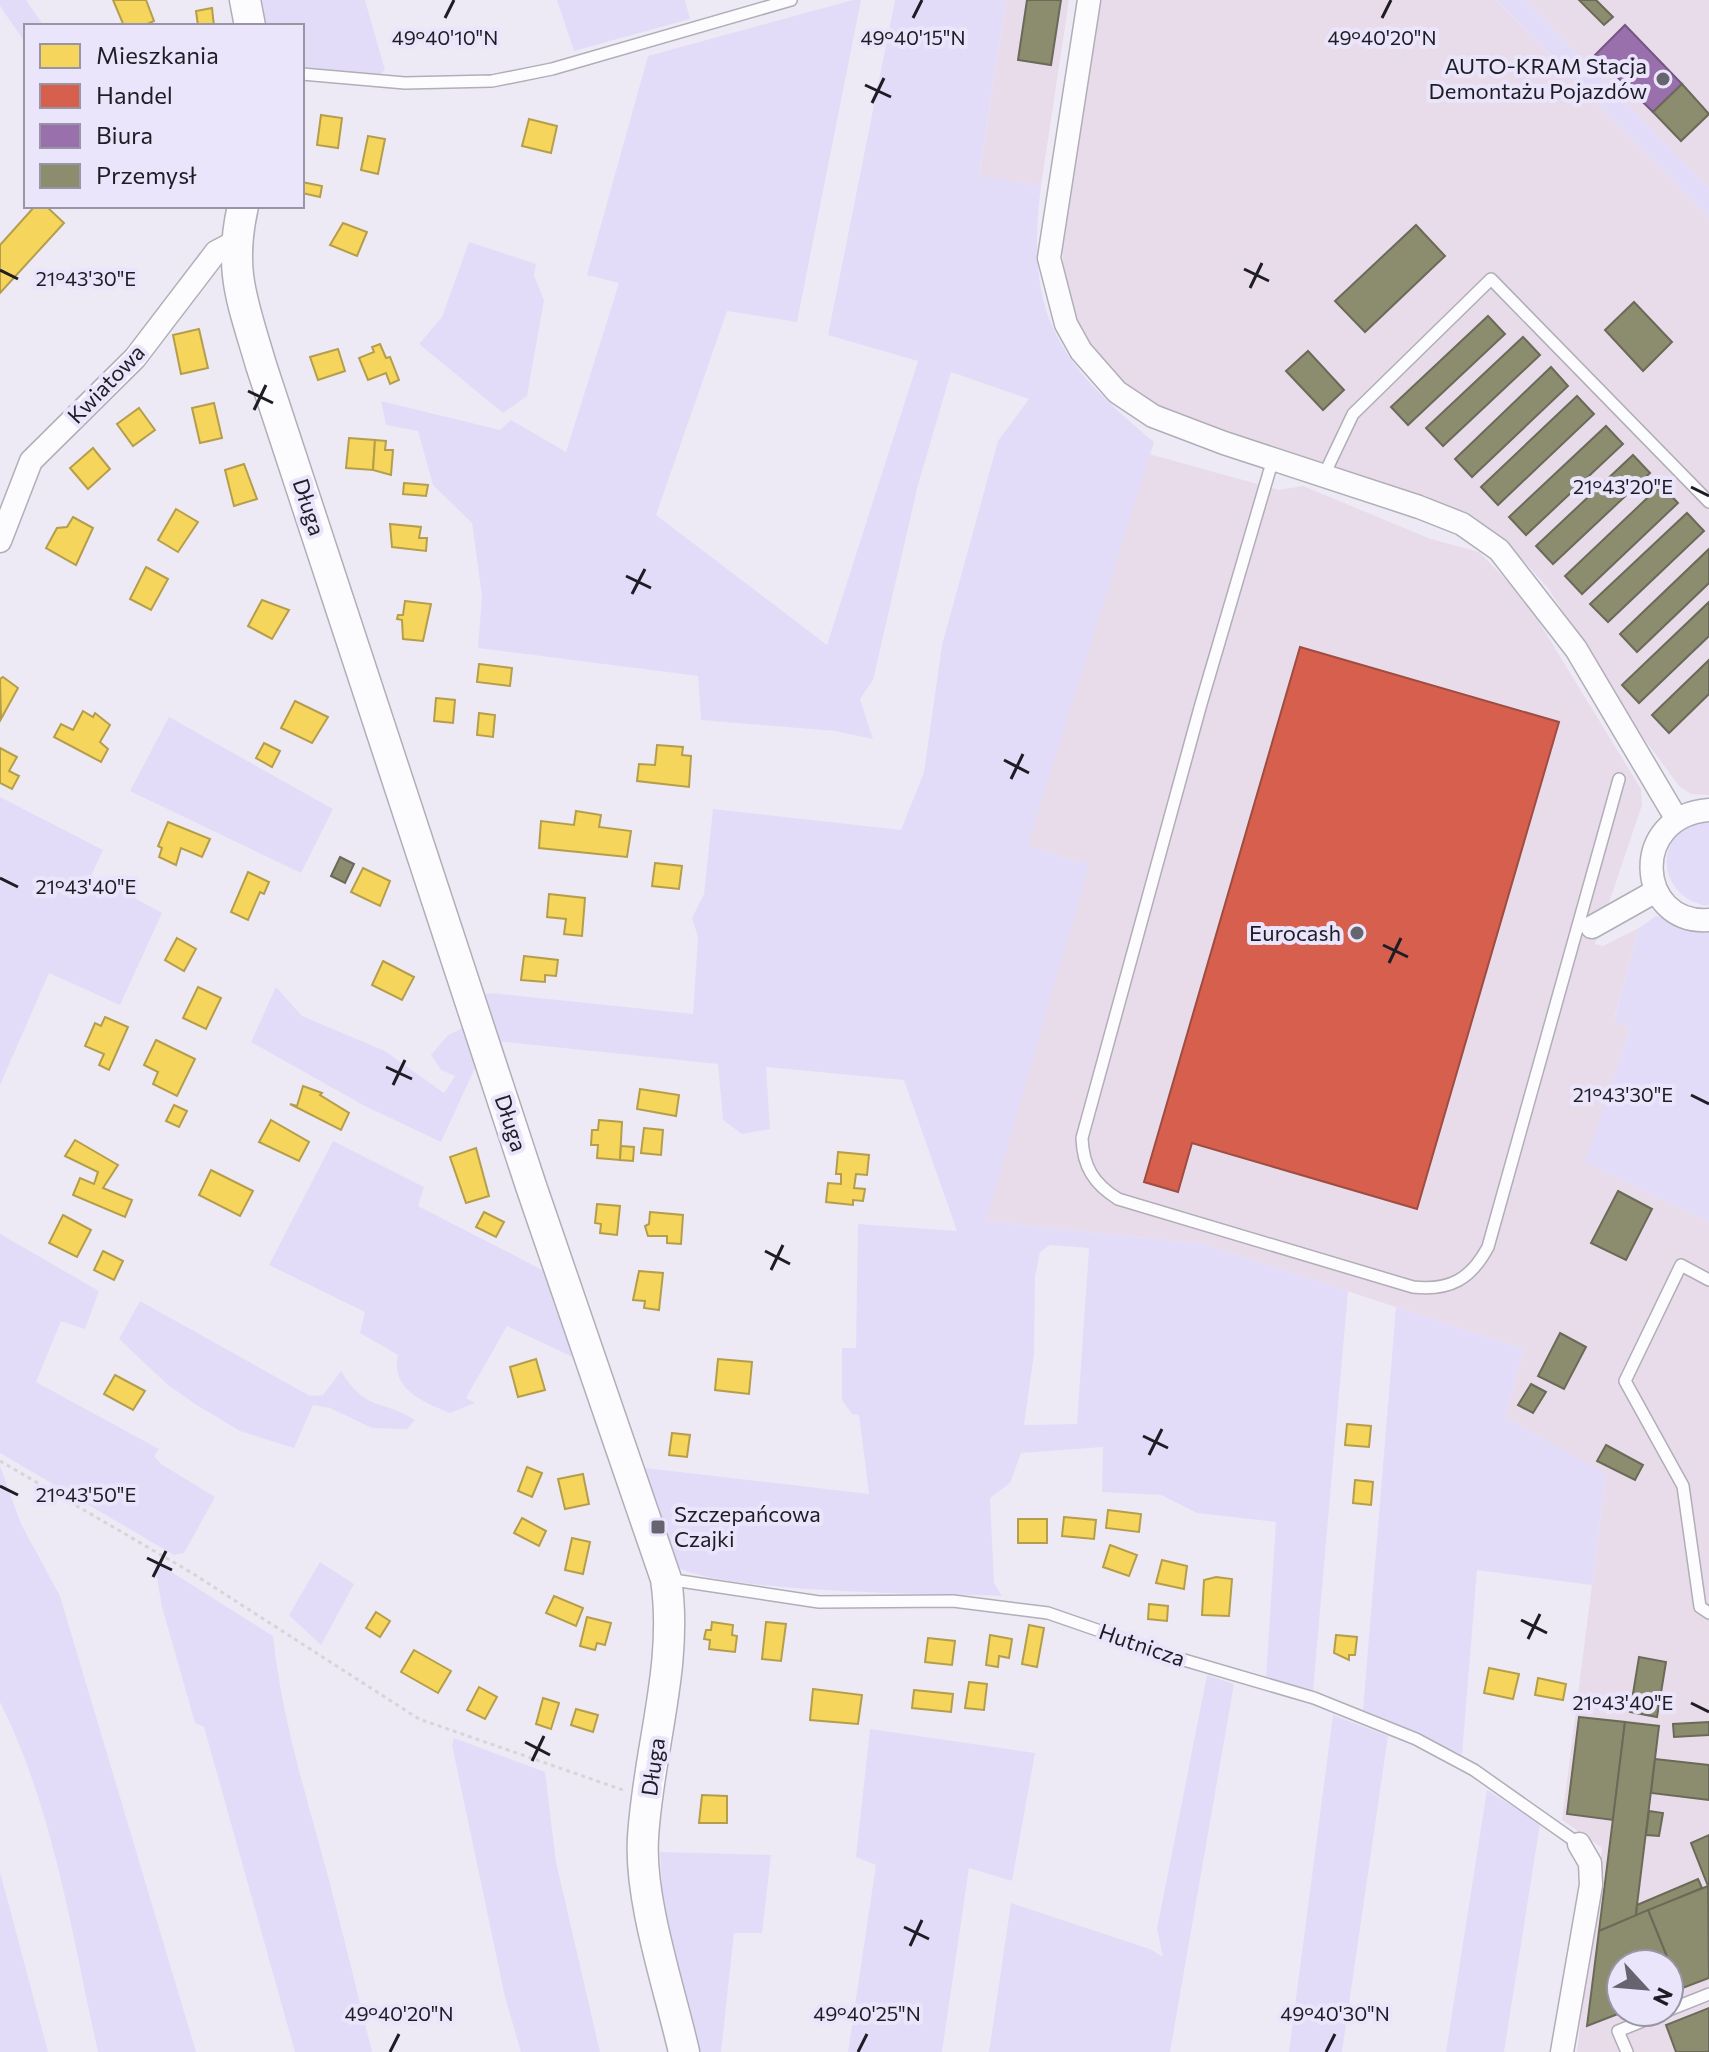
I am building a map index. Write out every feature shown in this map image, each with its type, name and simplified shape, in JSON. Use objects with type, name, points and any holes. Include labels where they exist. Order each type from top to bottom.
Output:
[{"type":"street","points":[[245,0],[250,24]]},
{"type":"street","points":[[1089,0],[1049,258],[1066,324],[1102,378],[1153,416],[1462,524],[1499,550],[1576,649],[1676,818]]},
{"type":"street","name":"Długa","points":[[243,208],[235,242],[236,279],[261,365],[531,1186],[666,1579],[672,1619],[643,1839],[647,1890],[684,2052]]},
{"type":"street","name":"Kwiatowa","points":[[0,541],[31,461],[135,358],[216,252],[235,242]]},
{"type":"street","points":[[1709,810],[1676,818],[1655,843],[1651,875],[1656,891],[1667,905],[1682,916],[1709,920]]},
{"type":"street","points":[[1585,927],[1656,891]]},
{"type":"street","points":[[1562,2052],[1591,1885],[1590,1863],[1579,1844]]},
{"type":"lane","points":[[304,74],[405,83],[492,81],[552,69],[791,0]]},
{"type":"lane","points":[[1324,475],[1353,414],[1491,279],[1709,502]]},
{"type":"lane","points":[[1273,459],[1201,704],[1082,1138],[1083,1158],[1101,1188],[1118,1199],[1413,1287],[1449,1286],[1465,1278],[1488,1247],[1585,927],[1619,779]]},
{"type":"lane","points":[[1709,1280],[1681,1265],[1625,1381],[1683,1486],[1700,1607],[1709,1613]]},
{"type":"lane","name":"Hutnicza","points":[[666,1579],[819,1602],[953,1601],[1048,1613],[1184,1660],[1314,1698],[1416,1739],[1474,1770],[1579,1844]]},
{"type":"lane","points":[[1685,2004],[1709,1994]]},
{"type":"lane","points":[[1625,2028],[1618,2031],[1627,2052]]},
{"type":"path","points":[[0,1461],[205,1581],[419,1719],[639,1795],[650,1794]]},
{"type":"shaded area","points":[[0,0],[26,0],[43,24],[24,24],[24,41],[0,6]]},
{"type":"shaded area","points":[[252,0],[365,0],[385,70],[379,75],[304,67],[304,24],[258,24]]},
{"type":"shaded area","points":[[557,0],[685,0],[690,19],[574,51]]},
{"type":"shaded area","points":[[861,0],[797,322],[727,311],[656,515],[827,645],[918,361],[828,335],[895,0],[1006,0],[979,176],[1041,186],[1038,269],[1044,303],[1055,332],[1071,360],[1093,386],[1154,442],[1028,845],[1077,862],[1090,862],[986,1221],[1204,1244],[1348,1291],[1313,1691],[1266,1677],[1276,1522],[1197,1513],[1161,1495],[1102,1492],[1103,1447],[1021,1453],[1010,1483],[990,1498],[994,1583],[1002,1596],[827,1590],[727,1581],[691,1573],[671,1562],[666,1555],[636,1471],[645,1468],[869,1494],[859,1415],[852,1414],[842,1400],[842,1348],[856,1348],[858,1224],[957,1231],[904,1080],[766,1067],[770,1129],[742,1134],[723,1120],[718,1064],[495,1041],[478,996],[491,993],[693,1014],[698,937],[692,918],[704,894],[713,809],[901,830],[924,772],[942,645],[998,441],[1029,399],[951,372],[918,485],[873,680],[860,699],[873,739],[835,731],[701,720],[698,676],[478,648],[482,596],[472,523],[433,485],[418,431],[386,425],[381,401],[500,430],[511,420],[566,452],[619,283],[587,275],[648,56]],"holes":[[[1050,1245],[1089,1248],[1077,1424],[1024,1425],[1034,1354],[1035,1277],[1040,1252]]]},
{"type":"shaded area","points":[[1006,0],[1069,0],[1041,186],[979,177]]},
{"type":"shaded area","points":[[1098,0],[1496,0],[1709,217],[1709,795],[1691,794],[1679,786],[1642,736],[1548,588],[1506,541],[1451,507],[1178,418],[1124,386],[1092,350],[1071,306],[1064,280],[1062,245]]},
{"type":"shaded area","points":[[1496,0],[1525,0],[1709,188],[1709,217]]},
{"type":"shaded area","points":[[1525,0],[1709,0],[1709,188],[1692,171]]},
{"type":"shaded area","points":[[469,242],[536,264],[534,275],[544,300],[527,396],[503,413],[419,344],[442,317]]},
{"type":"shaded area","points":[[1149,454],[1279,490],[1303,486],[1431,539],[1479,552],[1525,599],[1641,789],[1642,805],[1595,944],[1603,946],[1639,928],[1614,1019],[1630,1029],[1586,1162],[1709,1222],[1709,2052],[1577,2052],[1602,1848],[1562,1820],[1606,1475],[1505,1417],[1524,1349],[1204,1244],[985,1221],[1089,862],[1077,862],[1027,845]]},
{"type":"shaded area","points":[[169,717],[333,809],[301,873],[130,791]]},
{"type":"shaded area","points":[[0,797],[103,850],[87,884],[109,884],[162,913],[120,1005],[49,973],[0,1085]]},
{"type":"shaded area","points":[[1709,823],[1709,905],[1706,906],[1688,899],[1676,888],[1667,860],[1670,846],[1678,834],[1691,826]]},
{"type":"shaded area","points":[[1656,916],[1709,931],[1709,1222],[1585,1162],[1630,1029],[1614,1020],[1639,928]]},
{"type":"shaded area","points":[[276,987],[302,1016],[385,1051],[444,1093],[455,1076],[441,1070],[431,1055],[448,1035],[467,1026],[480,1057],[441,1142],[363,1105],[251,1042]]},
{"type":"shaded area","points":[[333,1141],[424,1187],[418,1206],[552,1275],[579,1360],[507,1326],[466,1398],[475,1403],[450,1413],[411,1393],[399,1377],[398,1355],[360,1333],[365,1312],[269,1265]]},
{"type":"shaded area","points":[[0,1234],[99,1291],[85,1329],[61,1321],[36,1382],[159,1449],[154,1456],[161,1464],[215,1497],[184,1553],[174,1555],[0,1453]]},
{"type":"shaded area","points":[[140,1301],[310,1396],[323,1395],[341,1371],[367,1399],[415,1420],[407,1429],[372,1428],[330,1408],[313,1405],[294,1448],[240,1431],[168,1385],[119,1339]]},
{"type":"shaded area","points":[[1396,1307],[1524,1349],[1505,1417],[1606,1474],[1592,1585],[1477,1570],[1462,1755],[1363,1710]]},
{"type":"shaded area","points":[[0,1466],[21,1524],[60,1596],[196,2052],[98,2052],[48,1829],[19,1743],[0,1702]]},
{"type":"shaded area","points":[[154,1561],[273,1636],[289,1728],[372,2052],[295,2052],[204,1727],[195,1723],[162,1607]]},
{"type":"shaded area","points":[[320,1562],[354,1584],[321,1645],[289,1615]]},
{"type":"shaded area","points":[[1207,1675],[1234,1684],[1170,2052],[989,2052],[1011,1903],[1150,1949],[1163,1957],[1157,1929]]},
{"type":"shaded area","points":[[1333,1715],[1388,1736],[1342,2052],[1289,2052]]},
{"type":"shaded area","points":[[870,1729],[1035,1753],[1012,1881],[969,1868],[942,2052],[848,2052],[876,1865],[856,1857]]},
{"type":"shaded area","points":[[454,1738],[545,1772],[556,1862],[600,2052],[521,2052],[505,1997],[452,1745]]},
{"type":"shaded area","points":[[1487,1790],[1540,1824],[1504,2052],[1446,2052]]},
{"type":"shaded area","points":[[660,1852],[771,1855],[762,1933],[734,1933],[721,2052],[698,2052],[664,1921]]},
{"type":"shaded area","points":[[0,1872],[48,2052],[0,2052]]},
{"type":"building: Mieszkania","points":[[113,0],[146,0],[154,21],[123,24]]},
{"type":"building: Mieszkania","points":[[212,8],[214,24],[198,24],[196,11]]},
{"type":"building: Mieszkania","points":[[321,115],[342,118],[338,148],[317,145]]},
{"type":"building: Mieszkania","points":[[529,119],[557,126],[551,153],[522,146]]},
{"type":"building: Mieszkania","points":[[368,136],[385,139],[378,174],[361,170]]},
{"type":"building: Mieszkania","points":[[304,182],[322,186],[320,197],[304,193]]},
{"type":"building: Mieszkania","points":[[33,208],[48,208],[64,223],[0,293],[0,245]]},
{"type":"building: Mieszkania","points":[[343,223],[367,232],[357,256],[330,245]]},
{"type":"building: Mieszkania","points":[[199,329],[208,368],[181,374],[173,335]]},
{"type":"building: Mieszkania","points":[[380,344],[386,358],[390,357],[399,380],[390,384],[386,373],[368,380],[359,358],[374,352],[372,347]]},
{"type":"building: Mieszkania","points":[[338,349],[345,371],[318,380],[310,357]]},
{"type":"building: Mieszkania","points":[[214,403],[222,438],[200,443],[192,408]]},
{"type":"building: Mieszkania","points":[[139,408],[155,430],[133,446],[117,424]]},
{"type":"building: Mieszkania","points":[[349,438],[375,440],[373,470],[346,468]]},
{"type":"building: Mieszkania","points":[[375,440],[386,441],[385,450],[393,450],[391,475],[373,470]]},
{"type":"building: Mieszkania","points":[[93,448],[110,469],[88,489],[70,468]]},
{"type":"building: Mieszkania","points":[[244,464],[257,499],[234,506],[225,470]]},
{"type":"building: Mieszkania","points":[[404,483],[428,485],[426,496],[403,494]]},
{"type":"building: Mieszkania","points":[[176,509],[198,522],[178,552],[158,540]]},
{"type":"building: Mieszkania","points":[[73,517],[93,528],[76,565],[46,548],[57,528],[67,527]]},
{"type":"building: Mieszkania","points":[[390,524],[421,527],[419,538],[427,538],[426,551],[392,547]]},
{"type":"building: Mieszkania","points":[[146,567],[168,579],[151,610],[130,599]]},
{"type":"building: Mieszkania","points":[[262,600],[289,610],[272,639],[248,626]]},
{"type":"building: Mieszkania","points":[[405,601],[431,604],[423,641],[403,639],[402,620],[397,619],[398,615],[403,615]]},
{"type":"building: Mieszkania","points":[[479,664],[512,668],[510,686],[477,682]]},
{"type":"building: Mieszkania","points":[[3,677],[18,688],[1,719],[0,679]]},
{"type":"building: Mieszkania","points":[[436,698],[455,700],[453,723],[434,721]]},
{"type":"building: Mieszkania","points":[[295,701],[328,717],[312,743],[281,728]]},
{"type":"building: Mieszkania","points":[[83,711],[93,717],[95,713],[110,725],[100,742],[108,749],[101,762],[54,737],[61,724],[73,730]]},
{"type":"building: Mieszkania","points":[[479,713],[495,715],[493,737],[477,735]]},
{"type":"building: Mieszkania","points":[[264,743],[280,751],[272,767],[256,758]]},
{"type":"building: Mieszkania","points":[[657,745],[683,747],[682,755],[691,756],[689,787],[637,781],[639,764],[655,765]]},
{"type":"building: Mieszkania","points":[[0,748],[17,757],[9,771],[19,776],[12,789],[0,783]]},
{"type":"building: Mieszkania","points":[[576,811],[601,815],[599,827],[631,831],[627,857],[539,848],[541,821],[574,825]]},
{"type":"building: Mieszkania","points":[[168,822],[210,839],[202,857],[181,848],[176,865],[159,857],[162,848],[158,846]]},
{"type":"building: Mieszkania","points":[[655,863],[682,866],[679,889],[652,886]]},
{"type":"building: Mieszkania","points":[[363,868],[390,881],[380,906],[351,892]]},
{"type":"building: Mieszkania","points":[[248,872],[269,882],[264,894],[260,892],[248,920],[231,912]]},
{"type":"building: Mieszkania","points":[[549,894],[585,898],[582,936],[564,934],[566,919],[547,917]]},
{"type":"building: Mieszkania","points":[[177,938],[196,949],[184,971],[165,960]]},
{"type":"building: Mieszkania","points":[[524,956],[558,960],[556,976],[545,975],[545,982],[521,980]]},
{"type":"building: Mieszkania","points":[[383,961],[414,977],[402,1000],[372,985]]},
{"type":"building: Mieszkania","points":[[198,987],[221,998],[206,1029],[183,1018]]},
{"type":"building: Mieszkania","points":[[105,1017],[128,1027],[109,1070],[99,1065],[104,1054],[85,1046],[95,1023],[101,1026]]},
{"type":"building: Mieszkania","points":[[156,1040],[195,1059],[177,1096],[153,1084],[158,1072],[144,1065]]},
{"type":"building: Mieszkania","points":[[303,1086],[322,1093],[320,1095],[349,1113],[341,1130],[290,1104],[297,1106]]},
{"type":"building: Mieszkania","points":[[640,1089],[679,1095],[676,1116],[637,1109]]},
{"type":"building: Mieszkania","points":[[174,1105],[187,1111],[179,1127],[166,1121]]},
{"type":"building: Mieszkania","points":[[271,1120],[309,1142],[299,1161],[259,1142]]},
{"type":"building: Mieszkania","points":[[599,1120],[622,1122],[620,1160],[597,1158],[598,1145],[591,1145],[592,1130],[598,1130]]},
{"type":"building: Mieszkania","points":[[644,1128],[663,1130],[661,1155],[641,1153]]},
{"type":"building: Mieszkania","points":[[75,1140],[118,1165],[103,1188],[132,1200],[125,1217],[73,1195],[80,1178],[94,1184],[98,1172],[65,1156]]},
{"type":"building: Mieszkania","points":[[621,1146],[634,1147],[633,1161],[620,1160]]},
{"type":"building: Mieszkania","points":[[476,1148],[489,1196],[466,1203],[450,1157]]},
{"type":"building: Mieszkania","points":[[838,1152],[869,1155],[867,1175],[856,1174],[854,1188],[865,1189],[863,1201],[853,1200],[853,1205],[826,1202],[828,1183],[841,1184],[841,1174],[836,1174]]},
{"type":"building: Mieszkania","points":[[211,1170],[253,1191],[240,1216],[199,1195]]},
{"type":"building: Mieszkania","points":[[597,1204],[620,1206],[617,1235],[600,1233],[601,1224],[595,1223]]},
{"type":"building: Mieszkania","points":[[484,1212],[504,1222],[496,1237],[476,1227]]},
{"type":"building: Mieszkania","points":[[650,1212],[683,1215],[681,1244],[667,1243],[667,1236],[648,1236],[645,1226],[649,1224]]},
{"type":"building: Mieszkania","points":[[63,1215],[91,1230],[77,1257],[49,1243]]},
{"type":"building: Mieszkania","points":[[103,1251],[123,1261],[114,1280],[94,1270]]},
{"type":"building: Mieszkania","points":[[639,1271],[663,1273],[659,1310],[644,1308],[645,1301],[633,1300]]},
{"type":"building: Mieszkania","points":[[536,1359],[545,1390],[518,1397],[510,1367]]},
{"type":"building: Mieszkania","points":[[718,1359],[752,1362],[749,1394],[715,1390]]},
{"type":"building: Mieszkania","points":[[115,1375],[145,1391],[133,1410],[104,1394]]},
{"type":"building: Mieszkania","points":[[1347,1424],[1371,1426],[1369,1447],[1345,1445]]},
{"type":"building: Mieszkania","points":[[672,1433],[690,1435],[687,1457],[669,1455]]},
{"type":"building: Mieszkania","points":[[527,1467],[542,1473],[532,1497],[518,1491]]},
{"type":"building: Mieszkania","points":[[583,1474],[589,1504],[565,1509],[558,1479]]},
{"type":"building: Mieszkania","points":[[1355,1480],[1373,1482],[1371,1505],[1353,1503]]},
{"type":"building: Mieszkania","points":[[1108,1510],[1141,1514],[1139,1532],[1106,1528]]},
{"type":"building: Mieszkania","points":[[1064,1517],[1096,1520],[1094,1539],[1062,1536]]},
{"type":"building: Mieszkania","points":[[522,1518],[546,1531],[539,1546],[514,1533]]},
{"type":"building: Mieszkania","points":[[1018,1519],[1047,1519],[1047,1543],[1018,1543]]},
{"type":"building: Mieszkania","points":[[572,1538],[590,1542],[583,1574],[565,1570]]},
{"type":"building: Mieszkania","points":[[1110,1545],[1137,1555],[1129,1576],[1103,1567]]},
{"type":"building: Mieszkania","points":[[1162,1560],[1187,1566],[1184,1589],[1156,1583]]},
{"type":"building: Mieszkania","points":[[1216,1577],[1232,1579],[1229,1616],[1202,1615],[1204,1580]]},
{"type":"building: Mieszkania","points":[[554,1596],[583,1608],[576,1626],[546,1613]]},
{"type":"building: Mieszkania","points":[[1149,1604],[1168,1606],[1167,1621],[1148,1619]]},
{"type":"building: Mieszkania","points":[[376,1612],[390,1621],[380,1637],[366,1628]]},
{"type":"building: Mieszkania","points":[[587,1617],[611,1623],[605,1645],[597,1643],[595,1650],[580,1646]]},
{"type":"building: Mieszkania","points":[[712,1622],[733,1625],[732,1635],[737,1636],[735,1652],[709,1649],[710,1640],[704,1639],[706,1630],[711,1630]]},
{"type":"building: Mieszkania","points":[[766,1622],[786,1624],[781,1661],[762,1659]]},
{"type":"building: Mieszkania","points":[[1029,1625],[1044,1628],[1037,1667],[1022,1664]]},
{"type":"building: Mieszkania","points":[[990,1635],[1012,1639],[1009,1658],[999,1656],[998,1667],[986,1665]]},
{"type":"building: Mieszkania","points":[[1336,1635],[1357,1637],[1355,1655],[1349,1655],[1349,1660],[1334,1653]]},
{"type":"building: Mieszkania","points":[[928,1638],[955,1641],[952,1665],[925,1662]]},
{"type":"building: Mieszkania","points":[[414,1650],[451,1671],[438,1693],[401,1672]]},
{"type":"building: Mieszkania","points":[[1489,1668],[1519,1674],[1513,1699],[1484,1693]]},
{"type":"building: Mieszkania","points":[[1538,1678],[1566,1684],[1563,1700],[1535,1695]]},
{"type":"building: Mieszkania","points":[[969,1682],[987,1684],[984,1710],[965,1708]]},
{"type":"building: Mieszkania","points":[[479,1687],[497,1697],[485,1719],[467,1710]]},
{"type":"building: Mieszkania","points":[[813,1689],[862,1695],[858,1724],[810,1720]]},
{"type":"building: Mieszkania","points":[[914,1690],[953,1694],[951,1712],[912,1708]]},
{"type":"building: Mieszkania","points":[[543,1698],[559,1703],[551,1729],[536,1724]]},
{"type":"building: Mieszkania","points":[[576,1709],[598,1715],[593,1732],[571,1725]]},
{"type":"building: Mieszkania","points":[[702,1795],[727,1796],[727,1823],[699,1823]]},
{"type":"building: Handel","name":"Eurocash","points":[[1300,647],[1559,722],[1417,1209],[1192,1143],[1178,1192],[1144,1182]]},
{"type":"building: Biura","points":[[1625,25],[1682,84],[1653,112],[1595,55]]},
{"type":"building: Przemysł","points":[[1027,0],[1061,0],[1051,65],[1018,60]]},
{"type":"building: Przemysł","points":[[1579,0],[1596,0],[1613,17],[1604,25]]},
{"type":"building: Przemysł","points":[[1682,84],[1709,114],[1681,141],[1653,112]]},
{"type":"building: Przemysł","points":[[1416,225],[1445,256],[1365,332],[1335,301]]},
{"type":"building: Przemysł","points":[[1634,302],[1672,342],[1643,371],[1605,330]]},
{"type":"building: Przemysł","points":[[1488,316],[1505,334],[1408,425],[1391,407]]},
{"type":"building: Przemysł","points":[[1523,337],[1540,355],[1443,446],[1426,428]]},
{"type":"building: Przemysł","points":[[1308,351],[1344,390],[1323,410],[1286,371]]},
{"type":"building: Przemysł","points":[[1551,367],[1568,386],[1472,477],[1455,459]]},
{"type":"building: Przemysł","points":[[1577,396],[1594,414],[1498,505],[1481,487]]},
{"type":"building: Przemysł","points":[[1606,426],[1623,444],[1526,535],[1509,517]]},
{"type":"building: Przemysł","points":[[1633,455],[1650,473],[1553,564],[1536,546]]},
{"type":"building: Przemysł","points":[[1661,485],[1678,503],[1582,594],[1565,576]]},
{"type":"building: Przemysł","points":[[1687,513],[1704,531],[1608,622],[1590,604]]},
{"type":"building: Przemysł","points":[[1709,549],[1709,583],[1637,652],[1620,634]]},
{"type":"building: Przemysł","points":[[1709,602],[1709,636],[1639,703],[1622,685]]},
{"type":"building: Przemysł","points":[[1709,660],[1709,694],[1669,733],[1652,715]]},
{"type":"building: Przemysł","points":[[340,857],[354,864],[345,883],[331,876]]},
{"type":"building: Przemysł","points":[[1618,1191],[1652,1209],[1626,1260],[1591,1243]]},
{"type":"building: Przemysł","points":[[1560,1333],[1586,1347],[1564,1389],[1538,1376]]},
{"type":"building: Przemysł","points":[[1531,1384],[1546,1392],[1533,1413],[1518,1405]]},
{"type":"building: Przemysł","points":[[1606,1445],[1643,1465],[1635,1480],[1597,1461]]},
{"type":"building: Przemysł","points":[[1639,1657],[1666,1662],[1657,1717],[1630,1712]]},
{"type":"building: Przemysł","points":[[1579,1717],[1625,1722],[1613,1820],[1567,1814]]},
{"type":"building: Przemysł","points":[[1625,1722],[1659,1726],[1636,1916],[1599,1931]]},
{"type":"building: Przemysł","points":[[1709,1722],[1709,1735],[1674,1737],[1673,1724]]},
{"type":"building: Przemysł","points":[[1655,1759],[1709,1765],[1709,1800],[1651,1793]]},
{"type":"building: Przemysł","points":[[1649,1811],[1663,1813],[1659,1836],[1646,1835]]},
{"type":"building: Przemysł","points":[[1709,1835],[1709,1885],[1708,1886],[1691,1843]]},
{"type":"building: Przemysł","points":[[1698,1879],[1702,1888],[1636,1916],[1637,1905]]},
{"type":"building: Przemysł","points":[[1708,1886],[1709,1978],[1685,1987],[1685,1948],[1663,1948],[1648,1910]]},
{"type":"building: Przemysł","points":[[1648,1910],[1663,1948],[1605,1948],[1605,2019],[1587,2026],[1599,1931]]},
{"type":"building: Przemysł","points":[[1709,2008],[1709,2052],[1676,2052],[1667,2028],[1685,2028],[1685,2017]]},
{"type":"place","name":"AUTO-KRAM Stacja Demontażu Pojazdów","points":[[1663,79]]},
{"type":"place","name":"Eurocash","points":[[1357,933]]},
{"type":"place","name":"Szczepańcowa Czajki","points":[[658,1527]]}]
